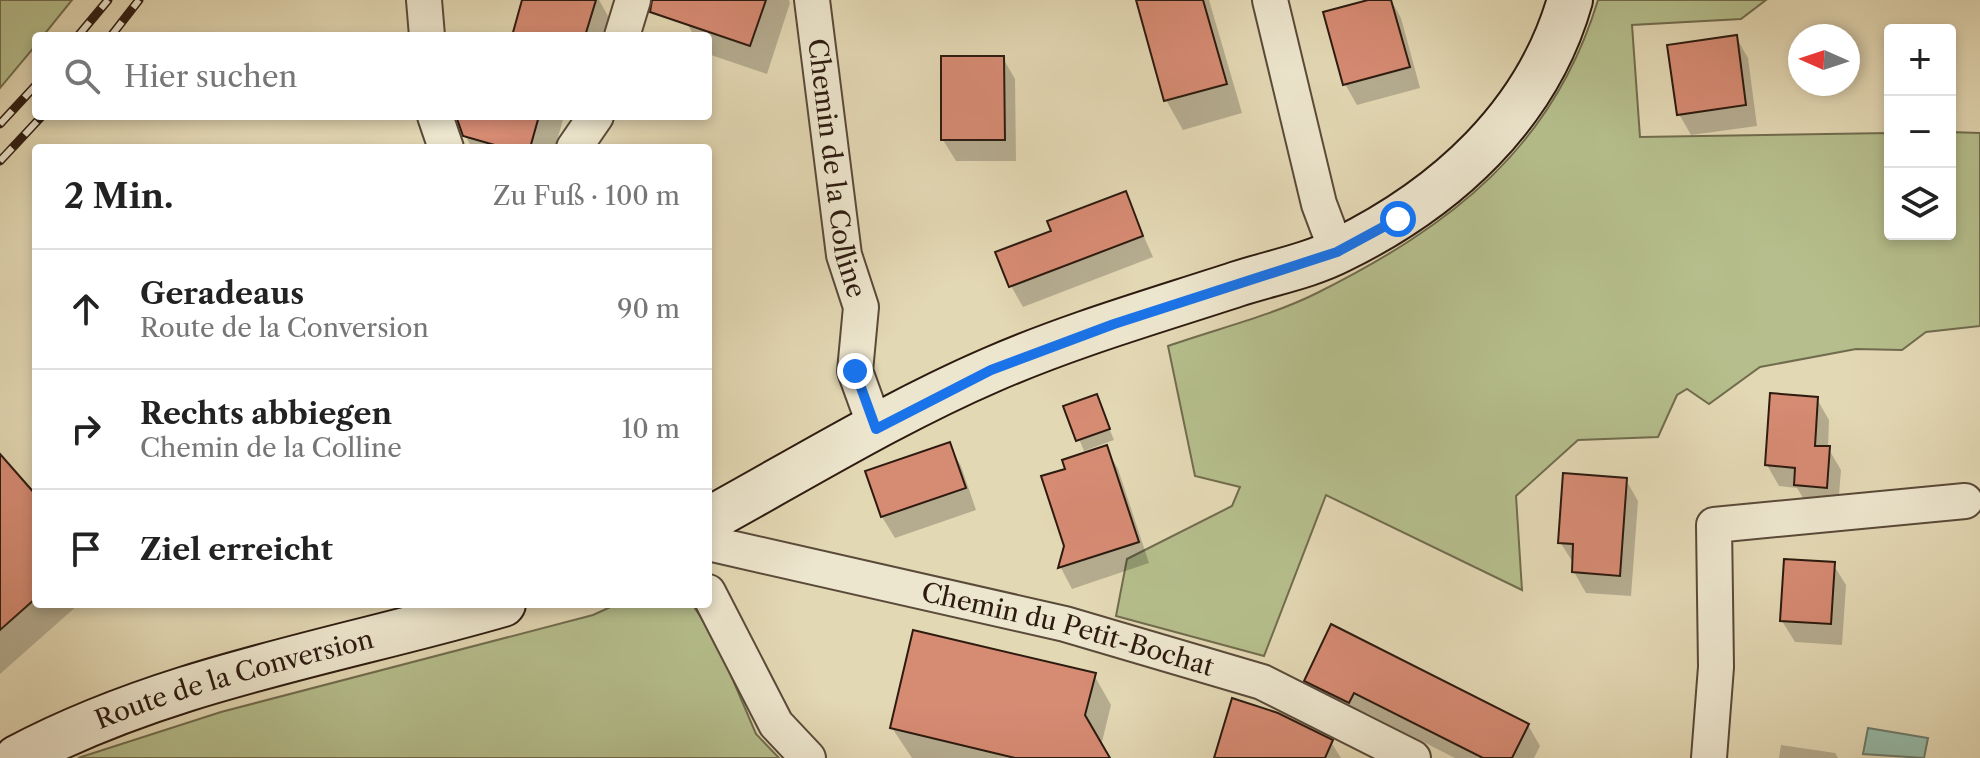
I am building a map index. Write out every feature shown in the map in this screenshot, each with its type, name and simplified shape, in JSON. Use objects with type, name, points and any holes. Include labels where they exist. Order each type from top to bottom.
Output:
[{"type":"main road","points":[[712,518],[991,370],[1114,324],[1337,252],[1398,219],[1457,177],[1510,121],[1558,42],[1570,0]]},
{"type":"main road","name":"Route de la Conversion","points":[[17,758],[59,735],[187,688],[488,608]]},
{"type":"street","points":[[424,0],[427,32]]},
{"type":"street","points":[[623,32],[633,0]]},
{"type":"street","name":"Chemin de la Colline","points":[[812,0],[844,255],[861,307],[855,371],[876,429]]},
{"type":"street","points":[[1270,0],[1319,204],[1337,252]]},
{"type":"street","points":[[436,120],[445,144]]},
{"type":"street","points":[[577,144],[593,120]]},
{"type":"street","points":[[1709,758],[1716,667],[1714,525],[1736,520],[1965,501]]},
{"type":"street","name":"Chemin du Petit-Bochat","points":[[712,544],[1065,624],[1262,682],[1413,758]]},
{"type":"street","points":[[712,600],[776,724],[808,758]]},
{"type":"shaded area","points":[[0,0],[72,0],[46,32],[32,32],[32,50],[0,88]]},
{"type":"shaded area","points":[[1598,0],[1766,0],[1741,19],[1632,25],[1640,137],[1884,133],[1884,240],[1956,240],[1956,132],[1980,133],[1980,326],[1926,332],[1902,350],[1856,349],[1760,367],[1709,404],[1687,389],[1677,395],[1658,437],[1578,440],[1516,496],[1522,590],[1326,495],[1264,656],[1116,616],[1127,559],[1232,506],[1240,487],[1195,476],[1168,346],[1317,293],[1411,240],[1453,210],[1491,177],[1525,140],[1554,99],[1579,52]]},
{"type":"shaded area","points":[[608,608],[695,608],[715,638],[756,734],[779,758],[78,758],[221,712],[593,615]]},
{"type":"shaded area","points":[[1868,728],[1928,738],[1924,758],[1863,754]]},
{"type":"building","points":[[522,0],[596,0],[586,32],[513,32]]},
{"type":"building","points":[[652,0],[766,0],[750,46],[650,12]]},
{"type":"building","points":[[1136,0],[1203,0],[1227,84],[1164,101]]},
{"type":"building","points":[[1368,0],[1391,0],[1410,67],[1343,85],[1323,12]]},
{"type":"building","points":[[1737,35],[1746,105],[1677,115],[1667,45]]},
{"type":"building","points":[[941,56],[1004,56],[1005,140],[941,140]]},
{"type":"building","points":[[457,120],[538,120],[531,144],[491,144],[463,136]]},
{"type":"building","points":[[1126,191],[1143,236],[1009,287],[995,252],[1051,231],[1047,221]]},
{"type":"building","points":[[1770,393],[1818,397],[1815,446],[1830,446],[1827,488],[1794,485],[1795,468],[1765,465]]},
{"type":"building","points":[[1097,394],[1110,429],[1076,441],[1063,406]]},
{"type":"building","points":[[950,442],[966,488],[881,517],[865,471]]},
{"type":"building","points":[[1107,445],[1139,542],[1058,568],[1064,546],[1041,476],[1065,469],[1062,460]]},
{"type":"building","points":[[0,454],[32,490],[32,602],[0,630]]},
{"type":"building","points":[[1563,473],[1627,478],[1620,576],[1572,572],[1573,544],[1558,543]]},
{"type":"building","points":[[1784,559],[1835,562],[1831,624],[1780,621]]},
{"type":"building","points":[[1331,624],[1529,724],[1512,758],[1483,758],[1354,693],[1349,703],[1304,681]]},
{"type":"building","points":[[913,630],[1096,673],[1085,715],[1110,758],[1015,758],[890,728]]},
{"type":"building","points":[[1232,698],[1278,713],[1333,740],[1325,758],[1214,758]]},
{"type":"railway","points":[[81,32],[108,0]]},
{"type":"railway","points":[[114,32],[139,0]]},
{"type":"railway","points":[[0,124],[32,89]]},
{"type":"railway","points":[[0,161],[38,120]]},
{"type":"route","points":[[855,371],[876,429],[991,370],[1114,324],[1337,252],[1398,219]]}]
